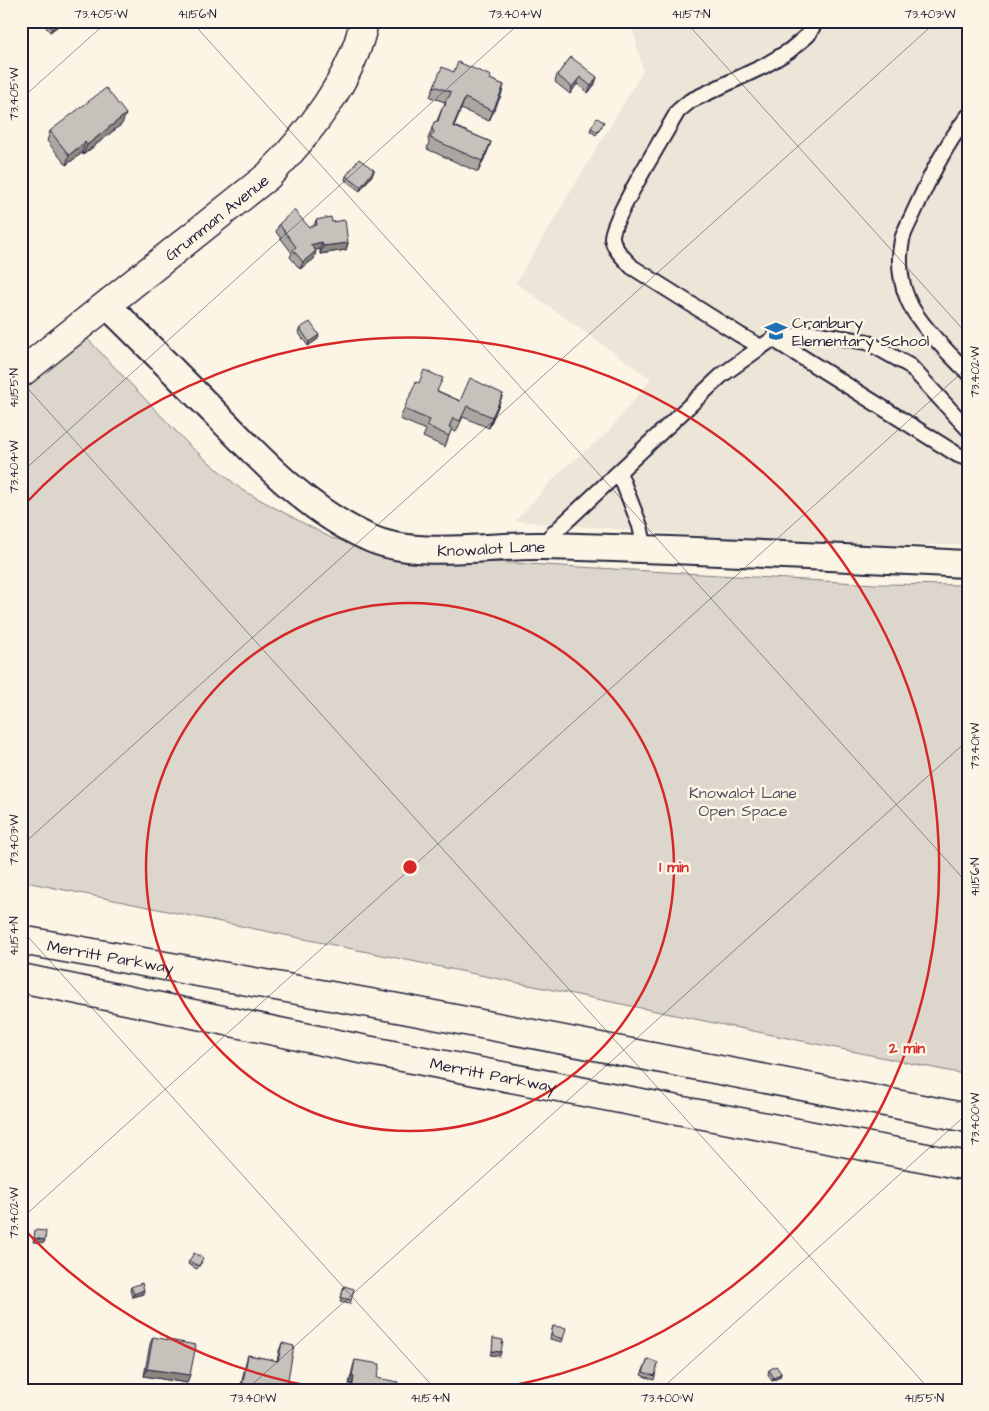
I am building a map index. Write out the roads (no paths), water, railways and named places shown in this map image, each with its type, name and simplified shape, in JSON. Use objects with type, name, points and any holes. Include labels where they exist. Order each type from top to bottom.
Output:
[{"type":"main road","name":"Grumman Avenue","points":[[21,373],[268,176],[291,153],[321,113],[345,73],[362,34],[364,21]]},
{"type":"main road","name":"Merritt Parkway","points":[[21,940],[393,1007],[968,1118]]},
{"type":"main road","name":"Merritt Parkway","points":[[21,978],[356,1048],[968,1166]]},
{"type":"street","name":"Knowalot Lane","points":[[107,306],[241,439],[308,500],[350,529],[385,544],[413,549],[540,546],[968,564]]},
{"type":"lane","points":[[760,346],[632,266],[618,252],[612,237],[617,217],[678,111],[690,101],[764,66],[789,51],[808,35],[816,21]]},
{"type":"lane","points":[[968,116],[953,134],[922,194],[902,238],[900,260],[901,282],[908,302],[918,317],[968,373]]},
{"type":"lane","points":[[540,546],[722,375],[760,346],[773,340],[813,333],[867,342],[910,366],[968,429]]},
{"type":"lane","points":[[773,340],[958,455],[968,459]]},
{"type":"lane","points":[[619,472],[640,526],[645,549]]},
{"type":"place","name":"Cranbury Elementary School","points":[[776,331]]},
{"type":"park label","name":"Knowalot Lane Open Space","points":[[743,801]]}]
